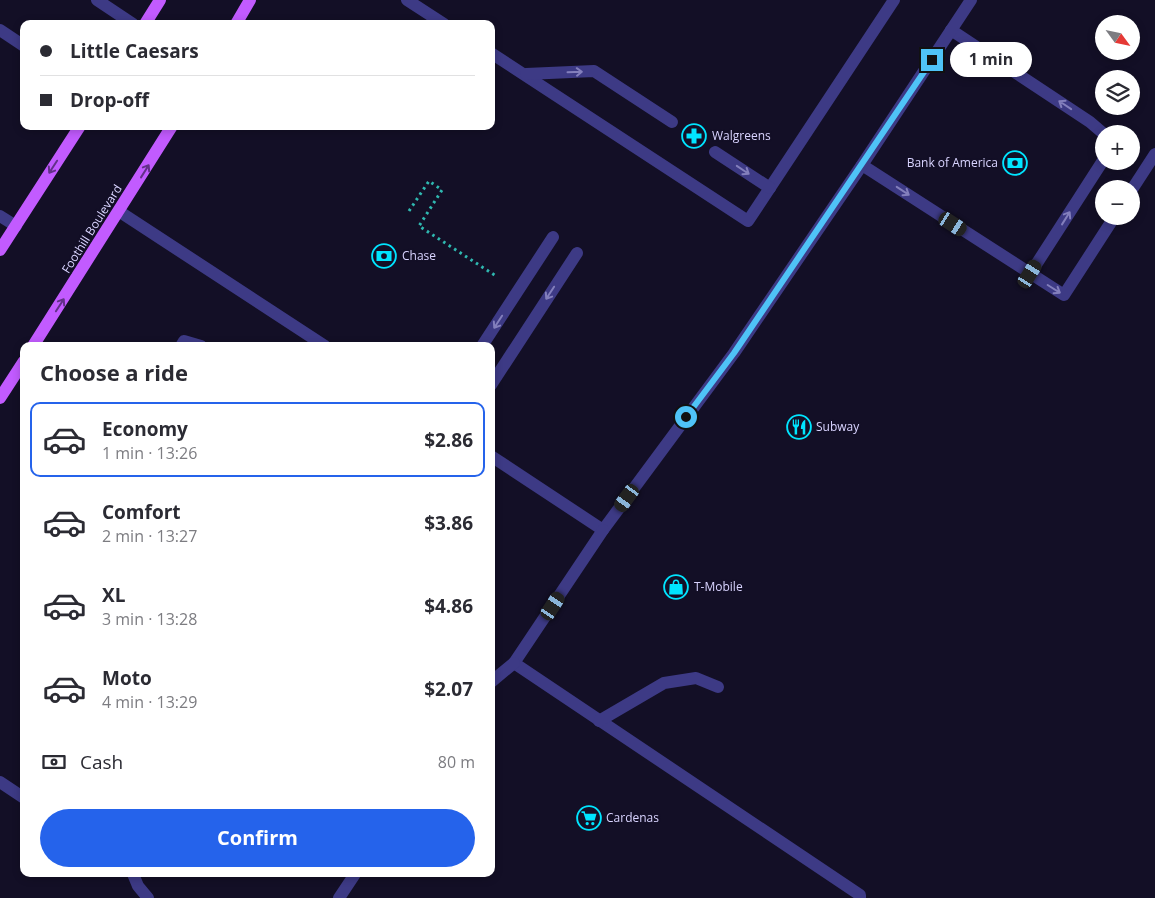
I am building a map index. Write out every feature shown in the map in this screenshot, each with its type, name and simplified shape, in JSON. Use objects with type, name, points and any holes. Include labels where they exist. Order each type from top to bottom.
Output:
[{"type":"main road","points":[[148,20],[160,0]]},
{"type":"main road","points":[[238,20],[250,0]]},
{"type":"main road","points":[[0,250],[77,130]]},
{"type":"main road","name":"Foothill Boulevard","points":[[36,342],[120,212],[170,130]]},
{"type":"main road","points":[[0,398],[20,367]]},
{"type":"lane","points":[[98,0],[127,20]]},
{"type":"lane","points":[[406,0],[438,20]]},
{"type":"lane","points":[[495,55],[748,221],[894,0]]},
{"type":"lane","points":[[495,679],[514,663],[603,530],[734,353],[971,0]]},
{"type":"lane","points":[[0,30],[20,43]]},
{"type":"lane","points":[[952,30],[1082,116],[1095,127]]},
{"type":"lane","points":[[526,74],[594,71],[672,122]]},
{"type":"lane","points":[[715,152],[770,188]]},
{"type":"lane","points":[[1138,180],[1155,154]]},
{"type":"lane","points":[[862,165],[1064,295],[1109,225]]},
{"type":"lane","points":[[1030,274],[1097,170]]},
{"type":"lane","points":[[120,212],[320,342]]},
{"type":"lane","points":[[0,216],[16,226]]},
{"type":"lane","points":[[485,342],[553,237]]},
{"type":"lane","points":[[495,378],[577,253]]},
{"type":"lane","points":[[495,459],[603,530]]},
{"type":"lane","points":[[514,663],[860,896],[860,898]]},
{"type":"lane","points":[[599,721],[664,683],[696,678],[718,687]]},
{"type":"lane","points":[[0,782],[20,795]]},
{"type":"lane","points":[[134,877],[138,886],[148,898]]},
{"type":"lane","points":[[339,898],[353,877]]},
{"type":"path","points":[[409,211],[429,181],[442,190],[419,226],[501,279]]},
{"type":"place","name":"Walgreens","points":[[694,136]]},
{"type":"place","name":"Bank of America","points":[[1015,163]]},
{"type":"place","name":"Chase","points":[[384,256]]},
{"type":"place","name":"Subway","points":[[799,427]]},
{"type":"place","name":"T-Mobile","points":[[676,587]]},
{"type":"place","name":"Cardenas","points":[[589,818]]},
{"type":"route","points":[[686,417],[734,353],[932,60]]}]
